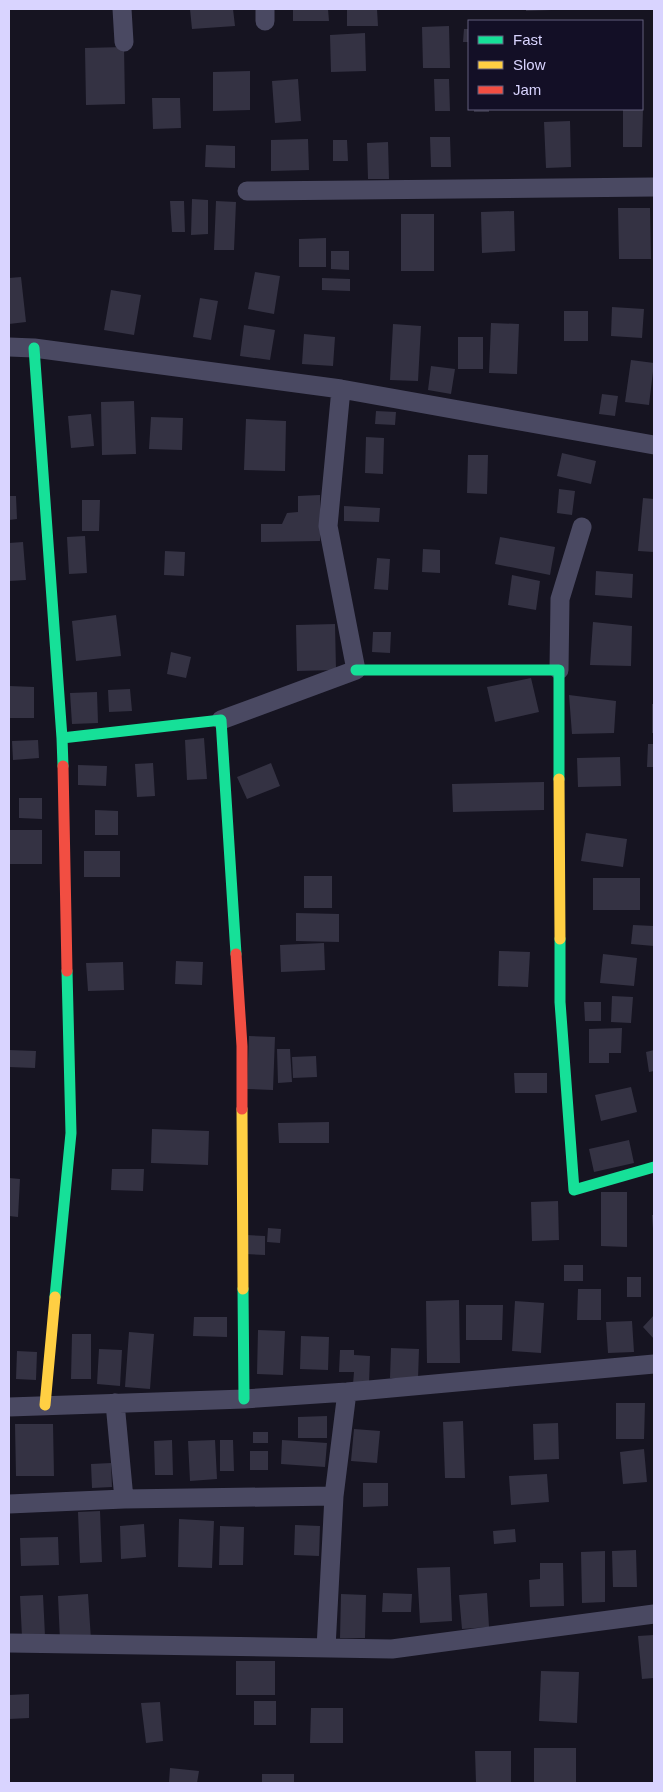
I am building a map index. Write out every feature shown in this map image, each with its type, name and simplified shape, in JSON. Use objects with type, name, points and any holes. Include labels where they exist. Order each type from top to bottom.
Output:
[{"type":"street","points":[[122,9],[124,42]]},
{"type":"street","points":[[247,191],[654,187]]},
{"type":"street","points":[[9,348],[34,348],[341,389],[654,445]]},
{"type":"street","points":[[34,348],[62,738],[71,1133],[45,1406]]},
{"type":"street","points":[[341,389],[328,526],[356,670]]},
{"type":"street","points":[[582,528],[560,599],[559,670],[560,1002],[574,1190],[654,1167]]},
{"type":"street","points":[[62,738],[221,720],[356,670],[559,670]]},
{"type":"street","points":[[221,720],[242,1046],[244,1399]]},
{"type":"street","points":[[9,1407],[244,1399],[347,1392],[654,1364]]},
{"type":"street","points":[[326,1648],[334,1496],[347,1392]]},
{"type":"street","points":[[115,1403],[124,1499]]},
{"type":"street","points":[[9,1504],[124,1499],[334,1496]]},
{"type":"street","points":[[9,1643],[392,1649],[654,1614]]},
{"type":"building","points":[[190,9],[233,9],[235,26],[192,29]]},
{"type":"building","points":[[293,9],[328,9],[329,21],[293,21]]},
{"type":"building","points":[[347,9],[377,9],[378,26],[347,26]]},
{"type":"building","points":[[526,9],[552,9],[552,10],[526,11]]},
{"type":"building","points":[[449,26],[450,68],[423,68],[422,27]]},
{"type":"building","points":[[464,29],[468,29],[468,42],[463,42]]},
{"type":"building","points":[[365,33],[366,71],[331,72],[330,35]]},
{"type":"building","points":[[124,47],[125,104],[86,105],[85,48]]},
{"type":"building","points":[[250,71],[250,110],[213,111],[213,72]]},
{"type":"building","points":[[298,79],[301,121],[275,123],[272,81]]},
{"type":"building","points":[[434,79],[449,79],[450,111],[435,111]]},
{"type":"building","points":[[152,98],[180,98],[181,128],[153,129]]},
{"type":"building","points":[[474,110],[489,110],[489,112],[474,112]]},
{"type":"building","points":[[623,110],[643,110],[642,147],[623,147]]},
{"type":"building","points":[[570,121],[571,167],[546,168],[544,122]]},
{"type":"building","points":[[430,137],[450,137],[451,167],[431,167]]},
{"type":"building","points":[[308,139],[309,170],[271,171],[271,140]]},
{"type":"building","points":[[333,140],[347,140],[348,161],[333,161]]},
{"type":"building","points":[[388,142],[389,179],[368,179],[367,143]]},
{"type":"building","points":[[206,145],[235,146],[235,168],[205,167]]},
{"type":"building","points":[[192,199],[208,200],[208,234],[191,235]]},
{"type":"building","points":[[170,201],[184,201],[185,232],[172,232]]},
{"type":"building","points":[[216,201],[236,202],[234,250],[214,250]]},
{"type":"building","points":[[618,208],[650,208],[651,259],[619,259]]},
{"type":"building","points":[[514,211],[515,251],[482,253],[481,212]]},
{"type":"building","points":[[401,214],[434,214],[434,271],[401,271]]},
{"type":"building","points":[[326,238],[326,267],[299,267],[299,239]]},
{"type":"building","points":[[331,251],[349,251],[349,270],[331,269]]},
{"type":"building","points":[[255,272],[280,276],[274,314],[248,309]]},
{"type":"building","points":[[21,277],[26,322],[9,324],[9,278]]},
{"type":"building","points":[[322,278],[350,279],[350,291],[322,290]]},
{"type":"building","points":[[111,290],[141,295],[134,335],[104,330]]},
{"type":"building","points":[[200,298],[218,301],[211,340],[193,337]]},
{"type":"building","points":[[612,307],[644,309],[642,338],[611,336]]},
{"type":"building","points":[[564,311],[588,311],[588,341],[564,341]]},
{"type":"building","points":[[491,323],[519,324],[517,374],[489,373]]},
{"type":"building","points":[[393,324],[421,326],[418,381],[390,380]]},
{"type":"building","points":[[244,325],[275,330],[270,360],[240,356]]},
{"type":"building","points":[[304,334],[335,337],[333,366],[302,364]]},
{"type":"building","points":[[458,337],[483,337],[483,369],[458,369]]},
{"type":"building","points":[[631,360],[654,363],[649,405],[625,402]]},
{"type":"building","points":[[431,366],[455,369],[451,394],[428,390]]},
{"type":"building","points":[[602,394],[618,396],[615,416],[599,414]]},
{"type":"building","points":[[134,401],[136,454],[102,455],[101,402]]},
{"type":"building","points":[[376,411],[396,412],[395,425],[375,424]]},
{"type":"building","points":[[91,414],[94,446],[71,448],[68,416]]},
{"type":"building","points":[[151,417],[183,418],[182,450],[149,449]]},
{"type":"building","points":[[246,419],[286,421],[285,471],[244,470]]},
{"type":"building","points":[[366,437],[384,438],[383,474],[365,473]]},
{"type":"building","points":[[562,453],[596,461],[591,484],[557,476]]},
{"type":"building","points":[[468,455],[488,455],[487,494],[467,493]]},
{"type":"building","points":[[559,489],[575,491],[572,515],[557,513]]},
{"type":"building","points":[[320,495],[320,541],[261,542],[261,524],[282,524],[287,513],[298,512],[298,496]]},
{"type":"building","points":[[9,496],[16,496],[17,519],[9,520]]},
{"type":"building","points":[[643,498],[654,499],[654,552],[638,551]]},
{"type":"building","points":[[82,500],[100,500],[99,531],[82,531]]},
{"type":"building","points":[[344,506],[380,508],[379,522],[344,521]]},
{"type":"building","points":[[85,536],[87,573],[69,574],[67,537]]},
{"type":"building","points":[[500,537],[555,547],[550,575],[495,564]]},
{"type":"building","points":[[23,542],[26,580],[9,581],[9,543]]},
{"type":"building","points":[[423,549],[440,550],[440,573],[422,572]]},
{"type":"building","points":[[165,551],[185,552],[184,576],[164,575]]},
{"type":"building","points":[[377,558],[390,559],[388,590],[374,589]]},
{"type":"building","points":[[596,571],[633,574],[632,598],[595,595]]},
{"type":"building","points":[[512,575],[540,581],[536,610],[508,605]]},
{"type":"building","points":[[116,615],[121,656],[76,661],[72,621]]},
{"type":"building","points":[[593,622],[632,626],[631,666],[590,665]]},
{"type":"building","points":[[335,624],[336,670],[297,671],[296,625]]},
{"type":"building","points":[[373,632],[391,632],[390,653],[372,652]]},
{"type":"building","points":[[171,652],[191,657],[186,678],[167,674]]},
{"type":"building","points":[[531,678],[539,712],[495,722],[487,687]]},
{"type":"building","points":[[9,686],[34,687],[34,718],[9,718]]},
{"type":"building","points":[[130,689],[132,711],[109,712],[108,690]]},
{"type":"building","points":[[97,692],[98,723],[72,724],[70,693]]},
{"type":"building","points":[[569,695],[616,701],[614,733],[572,734]]},
{"type":"building","points":[[652,704],[654,704],[654,733],[652,733]]},
{"type":"building","points":[[204,738],[207,779],[187,780],[185,740]]},
{"type":"building","points":[[38,740],[39,758],[13,760],[12,741]]},
{"type":"building","points":[[648,744],[654,744],[654,767],[647,767]]},
{"type":"building","points":[[620,757],[621,786],[578,787],[577,758]]},
{"type":"building","points":[[153,763],[155,796],[137,797],[135,764]]},
{"type":"building","points":[[271,763],[280,786],[247,799],[237,777]]},
{"type":"building","points":[[78,765],[107,766],[106,786],[78,785]]},
{"type":"building","points":[[544,782],[544,810],[453,812],[452,784]]},
{"type":"building","points":[[19,798],[42,798],[42,819],[19,818]]},
{"type":"building","points":[[95,810],[118,811],[118,835],[95,835]]},
{"type":"building","points":[[9,830],[42,830],[42,864],[9,864]]},
{"type":"building","points":[[586,833],[627,839],[623,867],[581,861]]},
{"type":"building","points":[[84,851],[120,851],[120,877],[84,877]]},
{"type":"building","points":[[304,876],[332,876],[332,908],[304,908]]},
{"type":"building","points":[[593,878],[640,878],[640,910],[593,910]]},
{"type":"building","points":[[296,913],[339,914],[339,942],[296,941]]},
{"type":"building","points":[[633,925],[654,926],[654,946],[631,944]]},
{"type":"building","points":[[324,943],[325,970],[281,972],[280,945]]},
{"type":"building","points":[[499,951],[530,952],[528,987],[498,986]]},
{"type":"building","points":[[603,954],[637,958],[634,986],[600,983]]},
{"type":"building","points":[[176,961],[203,962],[202,985],[175,984]]},
{"type":"building","points":[[123,962],[124,990],[88,991],[86,963]]},
{"type":"building","points":[[612,996],[633,997],[631,1023],[611,1022]]},
{"type":"building","points":[[584,1002],[601,1002],[601,1021],[585,1021]]},
{"type":"building","points":[[622,1028],[621,1053],[609,1053],[609,1063],[589,1063],[589,1029]]},
{"type":"building","points":[[249,1036],[275,1037],[273,1090],[247,1089]]},
{"type":"building","points":[[277,1049],[290,1049],[292,1082],[278,1083]]},
{"type":"building","points":[[9,1050],[36,1051],[35,1068],[9,1067]]},
{"type":"building","points":[[654,1050],[654,1071],[649,1072],[646,1052]]},
{"type":"building","points":[[316,1056],[317,1077],[293,1078],[292,1057]]},
{"type":"building","points":[[514,1073],[547,1073],[547,1093],[515,1093]]},
{"type":"building","points":[[631,1087],[637,1112],[601,1121],[595,1095]]},
{"type":"building","points":[[329,1122],[329,1143],[279,1143],[278,1123]]},
{"type":"building","points":[[152,1129],[209,1131],[208,1165],[151,1163]]},
{"type":"building","points":[[629,1140],[634,1163],[594,1172],[589,1149]]},
{"type":"building","points":[[112,1169],[144,1169],[143,1191],[111,1190]]},
{"type":"building","points":[[9,1178],[20,1179],[18,1217],[9,1216]]},
{"type":"building","points":[[601,1192],[627,1192],[627,1247],[601,1246]]},
{"type":"building","points":[[558,1201],[559,1240],[532,1241],[531,1202]]},
{"type":"building","points":[[652,1215],[654,1215],[654,1229],[653,1229]]},
{"type":"building","points":[[268,1228],[281,1229],[280,1243],[267,1242]]},
{"type":"building","points":[[246,1235],[265,1236],[265,1255],[245,1254]]},
{"type":"building","points":[[564,1265],[583,1265],[583,1281],[564,1281]]},
{"type":"building","points":[[627,1277],[641,1277],[641,1297],[627,1297]]},
{"type":"building","points":[[578,1289],[601,1289],[601,1320],[577,1320]]},
{"type":"building","points":[[459,1300],[460,1363],[427,1363],[426,1301]]},
{"type":"building","points":[[515,1301],[544,1303],[541,1353],[512,1351]]},
{"type":"building","points":[[466,1305],[503,1305],[502,1340],[466,1340]]},
{"type":"building","points":[[654,1315],[654,1339],[643,1327]]},
{"type":"building","points":[[194,1317],[227,1317],[227,1337],[193,1336]]},
{"type":"building","points":[[632,1321],[634,1352],[608,1353],[606,1322]]},
{"type":"building","points":[[258,1330],[285,1331],[283,1375],[257,1374]]},
{"type":"building","points":[[129,1332],[154,1334],[150,1389],[125,1387]]},
{"type":"building","points":[[72,1334],[91,1334],[91,1379],[71,1379]]},
{"type":"building","points":[[301,1336],[329,1337],[328,1370],[300,1369]]},
{"type":"building","points":[[391,1348],[419,1349],[418,1379],[390,1378]]},
{"type":"building","points":[[99,1349],[122,1350],[120,1386],[97,1384]]},
{"type":"building","points":[[340,1350],[354,1350],[354,1355],[370,1356],[369,1384],[353,1384],[354,1372],[339,1372]]},
{"type":"building","points":[[17,1351],[37,1352],[36,1380],[16,1379]]},
{"type":"building","points":[[616,1403],[645,1403],[644,1439],[616,1439]]},
{"type":"building","points":[[327,1416],[327,1438],[298,1438],[298,1417]]},
{"type":"building","points":[[463,1421],[465,1478],[445,1478],[443,1422]]},
{"type":"building","points":[[558,1423],[559,1459],[534,1460],[533,1424]]},
{"type":"building","points":[[15,1424],[53,1424],[54,1476],[16,1476]]},
{"type":"building","points":[[354,1429],[380,1431],[377,1463],[351,1461]]},
{"type":"building","points":[[253,1432],[268,1432],[268,1443],[253,1443]]},
{"type":"building","points":[[172,1440],[173,1475],[155,1475],[154,1441]]},
{"type":"building","points":[[215,1440],[217,1479],[190,1481],[188,1441]]},
{"type":"building","points":[[220,1440],[233,1440],[234,1471],[220,1471]]},
{"type":"building","points":[[282,1440],[327,1443],[325,1467],[281,1464]]},
{"type":"building","points":[[644,1449],[647,1482],[623,1484],[620,1452]]},
{"type":"building","points":[[250,1451],[268,1451],[268,1470],[250,1470]]},
{"type":"building","points":[[111,1463],[112,1487],[92,1488],[91,1464]]},
{"type":"building","points":[[547,1474],[549,1502],[511,1505],[509,1476]]},
{"type":"building","points":[[363,1483],[388,1483],[388,1506],[363,1507]]},
{"type":"building","points":[[100,1511],[102,1562],[80,1563],[78,1512]]},
{"type":"building","points":[[179,1519],[214,1521],[212,1568],[178,1567]]},
{"type":"building","points":[[144,1524],[146,1557],[121,1559],[120,1526]]},
{"type":"building","points":[[295,1525],[320,1526],[319,1556],[294,1555]]},
{"type":"building","points":[[220,1526],[244,1527],[243,1565],[219,1565]]},
{"type":"building","points":[[515,1529],[516,1542],[494,1544],[493,1531]]},
{"type":"building","points":[[58,1537],[59,1565],[21,1566],[20,1538]]},
{"type":"building","points":[[636,1550],[637,1587],[613,1587],[612,1551]]},
{"type":"building","points":[[605,1551],[605,1602],[582,1603],[581,1552]]},
{"type":"building","points":[[540,1563],[563,1563],[564,1606],[530,1607],[529,1580],[540,1579]]},
{"type":"building","points":[[450,1567],[452,1621],[420,1623],[417,1568]]},
{"type":"building","points":[[383,1593],[412,1594],[411,1612],[382,1612]]},
{"type":"building","points":[[487,1593],[489,1627],[462,1629],[459,1595]]},
{"type":"building","points":[[88,1594],[91,1640],[60,1641],[58,1596]]},
{"type":"building","points":[[341,1594],[366,1595],[365,1638],[340,1638]]},
{"type":"building","points":[[43,1595],[45,1636],[22,1637],[20,1596]]},
{"type":"building","points":[[654,1635],[654,1678],[642,1679],[638,1636]]},
{"type":"building","points":[[236,1661],[275,1661],[275,1695],[236,1695]]},
{"type":"building","points":[[541,1671],[579,1672],[577,1723],[539,1721]]},
{"type":"building","points":[[29,1694],[29,1718],[9,1719],[9,1695]]},
{"type":"building","points":[[254,1701],[276,1701],[276,1725],[254,1725]]},
{"type":"building","points":[[160,1702],[163,1741],[146,1743],[141,1703]]},
{"type":"building","points":[[311,1708],[343,1708],[343,1743],[310,1743]]},
{"type":"building","points":[[534,1748],[576,1748],[576,1783],[534,1783]]},
{"type":"building","points":[[475,1751],[511,1751],[511,1783],[476,1783]]},
{"type":"building","points":[[170,1768],[199,1771],[197,1783],[169,1783]]},
{"type":"building","points":[[262,1774],[294,1774],[294,1783],[262,1783]]},
{"type":"traffic: fast","points":[[34,348],[63,766]]},
{"type":"traffic: fast","points":[[356,670],[559,670],[559,779]]},
{"type":"traffic: fast","points":[[62,738],[221,720],[236,954]]},
{"type":"traffic: fast","points":[[560,939],[560,1002],[574,1190],[654,1167]]},
{"type":"traffic: fast","points":[[55,1297],[71,1133],[67,971]]},
{"type":"traffic: fast","points":[[243,1289],[244,1399]]},
{"type":"traffic: slow","points":[[559,779],[560,939]]},
{"type":"traffic: slow","points":[[242,1109],[243,1289]]},
{"type":"traffic: slow","points":[[45,1405],[55,1297]]},
{"type":"traffic: jam","points":[[63,766],[67,971]]},
{"type":"traffic: jam","points":[[236,954],[242,1046],[242,1109]]}]
